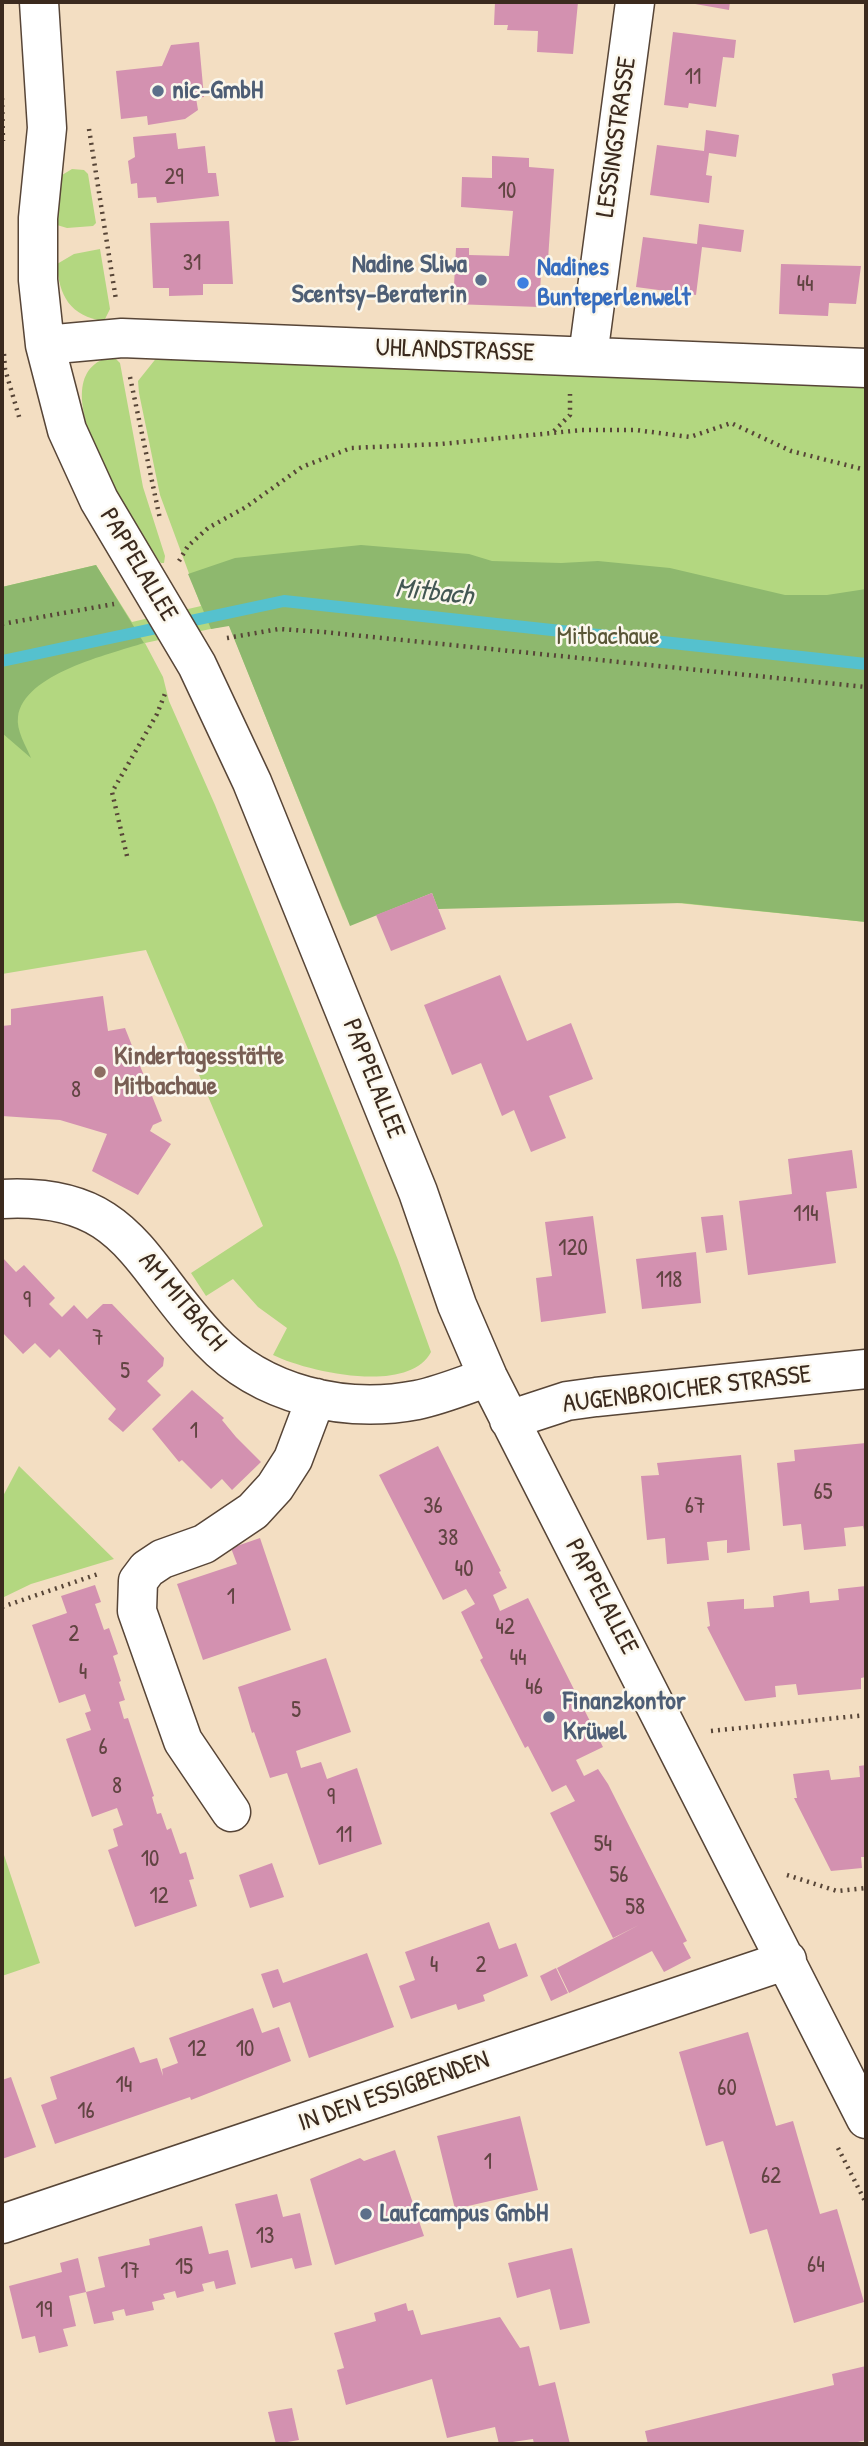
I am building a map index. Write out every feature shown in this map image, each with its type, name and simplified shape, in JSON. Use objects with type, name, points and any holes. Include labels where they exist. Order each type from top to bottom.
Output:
[{"type":"street","name":"PAPPELALLEE","points":[[39,2],[47,128],[36,250],[45,345],[55,393],[80,465],[174,625],[247,770],[418,1192],[457,1305],[488,1377],[604,1600],[866,2119]]},
{"type":"street","name":"LESSINGSTRASSE","points":[[588,356],[635,2]]},
{"type":"street","name":"UHLANDSTRASSE","points":[[45,345],[122,338],[866,368]]},
{"type":"street","name":"AM MITBACH","points":[[2,1199],[33,1198],[95,1215],[143,1253],[209,1340],[228,1357],[268,1384],[316,1398],[362,1403],[417,1399],[488,1377]]},
{"type":"street","name":"AUGENBROICHER STRASSE","points":[[509,1420],[567,1401],[866,1369]]},
{"type":"street","points":[[232,1812],[183,1741],[137,1611],[138,1581],[147,1569],[162,1559],[204,1544],[253,1511],[275,1487],[293,1459],[316,1398]]},
{"type":"street","name":"IN DEN ESSIGBENDEN","points":[[2,2224],[787,1960]]},
{"type":"path","points":[[2,84],[3,153]]},
{"type":"path","points":[[88,124],[117,308]]},
{"type":"path","points":[[128,367],[162,527]]},
{"type":"path","points":[[172,552],[177,564],[188,546],[208,528],[246,507],[302,467],[351,448],[441,444],[582,430],[636,430],[690,437],[731,423],[792,451],[866,470]]},
{"type":"path","points":[[2,624],[118,603]]},
{"type":"path","points":[[222,639],[279,629],[323,632],[866,687]]},
{"type":"path","points":[[127,856],[111,792],[157,714],[166,692]]},
{"type":"path","points":[[2,1607],[111,1570],[147,1569]]},
{"type":"path","points":[[710,1731],[866,1715]]},
{"type":"path","points":[[782,1874],[836,1891],[866,1888]]},
{"type":"green space","points":[[72,169],[84,170],[88,174],[96,223],[93,226],[67,228],[57,225],[62,175]]},
{"type":"green space","points":[[100,249],[110,309],[104,321],[83,314],[68,303],[60,286],[57,264],[74,254]]},
{"type":"green space","points":[[113,356],[120,363],[143,487],[165,556],[164,563],[161,563],[113,486],[85,420],[82,391],[90,369]]},
{"type":"green space","name":"Mitbachaue","points":[[158,356],[866,386],[866,922],[439,879],[343,910],[229,625],[145,643],[163,677],[169,701],[215,805],[398,1260],[431,1352],[419,1365],[402,1373],[357,1376],[333,1373],[289,1362],[273,1355],[287,1328],[258,1307],[233,1279],[206,1296],[191,1273],[263,1226],[146,950],[2,974],[2,587],[96,565],[132,622],[201,606],[160,495],[139,393],[138,381]]},
{"type":"green space","points":[[361,545],[469,554],[492,561],[598,561],[670,568],[785,595],[827,595],[866,589],[866,922],[682,903],[438,909],[432,893],[350,926],[229,626],[211,629],[188,574],[235,558]]},
{"type":"green space","points":[[96,565],[144,643],[70,668],[35,689],[23,702],[18,717],[20,733],[31,758],[2,733],[2,587]]},
{"type":"green space","points":[[19,1466],[114,1559],[31,1584],[2,1598],[2,1498]]},
{"type":"green space","points":[[2,1849],[40,1963],[2,1976]]},
{"type":"building","points":[[495,2],[578,2],[573,54],[537,52],[538,31],[507,30],[508,25],[494,25]]},
{"type":"building","points":[[684,2],[730,2],[729,10]]},
{"type":"building","points":[[673,32],[736,40],[734,58],[723,57],[716,107],[689,103],[688,108],[664,105]]},
{"type":"building","points":[[199,42],[204,97],[196,98],[198,110],[185,119],[148,125],[147,116],[121,119],[116,71],[162,66],[171,45]]},
{"type":"building","points":[[706,130],[739,135],[736,157],[709,153],[706,175],[712,176],[709,203],[650,195],[657,145],[704,151]]},
{"type":"building","points":[[176,133],[178,149],[205,146],[208,173],[216,173],[219,196],[157,203],[156,197],[138,198],[137,183],[131,184],[128,161],[135,157],[133,137]]},
{"type":"building","points":[[492,156],[529,158],[529,167],[554,169],[548,260],[542,259],[539,307],[453,304],[456,248],[469,248],[469,255],[509,256],[513,211],[461,207],[462,177],[492,178]]},
{"type":"building","points":[[229,221],[233,284],[203,284],[203,295],[169,296],[169,288],[153,288],[150,223]]},
{"type":"building","points":[[699,224],[744,230],[741,252],[702,247],[696,295],[636,287],[643,237],[697,244]]},
{"type":"building","points":[[781,264],[861,266],[856,304],[829,303],[828,316],[779,314]]},
{"type":"building","points":[[432,893],[446,929],[391,951],[376,915]]},
{"type":"building","points":[[500,975],[527,1041],[571,1023],[593,1079],[549,1096],[566,1138],[531,1152],[514,1110],[502,1116],[481,1063],[452,1075],[424,1005]]},
{"type":"building","points":[[103,996],[108,1031],[125,1028],[162,1121],[153,1125],[150,1131],[171,1144],[138,1195],[92,1171],[107,1134],[60,1120],[2,1116],[2,1026],[11,1025],[11,1009]]},
{"type":"building","points":[[852,1150],[857,1188],[826,1192],[836,1263],[748,1275],[739,1201],[792,1194],[788,1159]]},
{"type":"building","points":[[723,1215],[727,1250],[706,1253],[701,1217]]},
{"type":"building","points":[[593,1216],[606,1313],[541,1322],[536,1278],[552,1276],[545,1222]]},
{"type":"building","points":[[696,1252],[701,1303],[642,1309],[636,1259]]},
{"type":"building","points":[[2,1257],[16,1272],[24,1265],[55,1298],[49,1304],[62,1317],[74,1305],[87,1319],[103,1304],[112,1304],[164,1358],[163,1366],[147,1381],[161,1395],[123,1432],[108,1419],[116,1409],[59,1349],[50,1358],[35,1343],[23,1354],[2,1332]]},
{"type":"building","points":[[192,1390],[224,1418],[222,1420],[236,1437],[261,1462],[232,1490],[222,1479],[211,1489],[182,1460],[179,1462],[152,1429]]},
{"type":"building","points":[[866,1443],[866,1539],[863,1526],[844,1528],[846,1546],[804,1550],[801,1524],[783,1526],[777,1463],[795,1461],[794,1450]]},
{"type":"building","points":[[438,1446],[501,1571],[499,1572],[507,1588],[493,1595],[500,1611],[528,1598],[603,1747],[576,1760],[584,1776],[598,1769],[608,1784],[687,1941],[683,1943],[691,1958],[664,1972],[652,1951],[569,1993],[557,1968],[639,1925],[613,1938],[550,1813],[575,1801],[566,1785],[552,1792],[528,1746],[525,1748],[480,1660],[483,1658],[461,1612],[475,1604],[466,1589],[443,1600],[379,1475]]},
{"type":"building","points":[[741,1455],[750,1550],[727,1553],[727,1540],[707,1542],[709,1560],[667,1564],[665,1538],[647,1540],[641,1476],[659,1475],[657,1463]]},
{"type":"building","points":[[260,1538],[291,1630],[203,1660],[177,1584],[237,1564],[231,1548]]},
{"type":"building","points":[[95,1585],[101,1602],[95,1604],[104,1630],[109,1628],[118,1654],[113,1656],[125,1700],[119,1702],[124,1719],[128,1718],[154,1796],[152,1797],[157,1814],[161,1813],[167,1830],[171,1828],[180,1854],[186,1852],[194,1879],[189,1880],[197,1906],[135,1927],[108,1850],[118,1846],[113,1829],[123,1825],[117,1808],[92,1817],[66,1739],[91,1730],[85,1713],[91,1711],[85,1694],[59,1703],[32,1625],[67,1613],[61,1596]]},
{"type":"building","points":[[866,1586],[866,1677],[861,1678],[861,1689],[798,1695],[796,1684],[775,1686],[776,1697],[745,1701],[707,1627],[710,1626],[707,1602],[744,1599],[744,1609],[774,1607],[773,1596],[809,1591],[810,1603],[839,1600],[838,1589]]},
{"type":"building","points":[[326,1658],[351,1732],[296,1751],[301,1768],[321,1762],[327,1779],[357,1768],[382,1844],[319,1865],[287,1773],[270,1778],[238,1687]]},
{"type":"building","points":[[866,1765],[866,1857],[861,1857],[862,1868],[831,1871],[794,1798],[797,1798],[793,1774],[829,1770],[831,1780],[860,1777],[859,1766]]},
{"type":"building","points":[[272,1863],[284,1897],[250,1908],[239,1875]]},
{"type":"building","points":[[489,1922],[499,1949],[516,1943],[528,1976],[483,1995],[485,2001],[458,2010],[456,2004],[411,2019],[399,1986],[415,1980],[405,1952]]},
{"type":"building","points":[[367,1953],[394,2027],[309,2058],[290,2002],[273,2008],[261,1974],[278,1969],[283,1983]]},
{"type":"building","points":[[556,1968],[568,1993],[551,2001],[540,1976]]},
{"type":"building","points":[[253,2008],[262,2033],[279,2027],[291,2061],[191,2100],[190,2097],[55,2144],[41,2105],[57,2099],[50,2077],[134,2047],[140,2063],[157,2058],[163,2076],[162,2069],[178,2063],[169,2038]]},
{"type":"building","points":[[748,2032],[776,2126],[793,2121],[820,2214],[837,2209],[864,2302],[794,2323],[767,2229],[750,2234],[723,2141],[706,2146],[679,2052]]},
{"type":"building","points":[[11,2077],[36,2147],[2,2159],[2,2080]]},
{"type":"building","points":[[520,2116],[538,2190],[455,2209],[437,2136]]},
{"type":"building","points":[[395,2150],[424,2236],[335,2265],[310,2179],[360,2158],[364,2161]]},
{"type":"building","points":[[277,2194],[283,2217],[300,2213],[312,2265],[295,2269],[292,2258],[251,2268],[235,2204]]},
{"type":"building","points":[[202,2226],[209,2254],[228,2250],[236,2284],[216,2289],[214,2281],[202,2284],[204,2291],[177,2298],[175,2291],[163,2294],[165,2299],[152,2302],[154,2310],[126,2316],[124,2309],[112,2312],[114,2320],[94,2324],[86,2292],[105,2287],[98,2257],[150,2245],[149,2239]]},
{"type":"building","points":[[572,2248],[590,2323],[560,2330],[550,2289],[517,2298],[508,2263]]},
{"type":"building","points":[[78,2258],[86,2292],[69,2296],[76,2326],[63,2329],[68,2346],[39,2353],[35,2336],[22,2339],[9,2286],[62,2272],[60,2263]]},
{"type":"building","points":[[406,2303],[408,2311],[413,2310],[421,2335],[500,2317],[520,2348],[529,2346],[539,2386],[555,2382],[570,2444],[534,2444],[533,2439],[499,2444],[495,2427],[447,2438],[432,2379],[346,2405],[337,2370],[344,2368],[334,2333],[376,2321],[374,2313]]},
{"type":"building","points":[[866,2366],[866,2440],[850,2444],[648,2444],[645,2431],[834,2385],[832,2374]]},
{"type":"building","points":[[292,2408],[299,2440],[276,2444],[268,2412]]},
{"type":"waterway","name":"Mitbach","points":[[2,661],[284,601],[866,664]]},
{"type":"place","name":"nic-GmbH","points":[[158,91]]},
{"type":"place","name":"Nadine Sliwa Scentsy-Beraterin","points":[[481,280]]},
{"type":"place","name":"Nadines Bunteperlenwelt","points":[[523,283]]},
{"type":"place","name":"Kindertagesstätte Mitbachaue","points":[[100,1072]]},
{"type":"place","name":"Finanzkontor Krüwel","points":[[549,1717]]},
{"type":"place","name":"Laufcampus GmbH","points":[[366,2214]]}]
